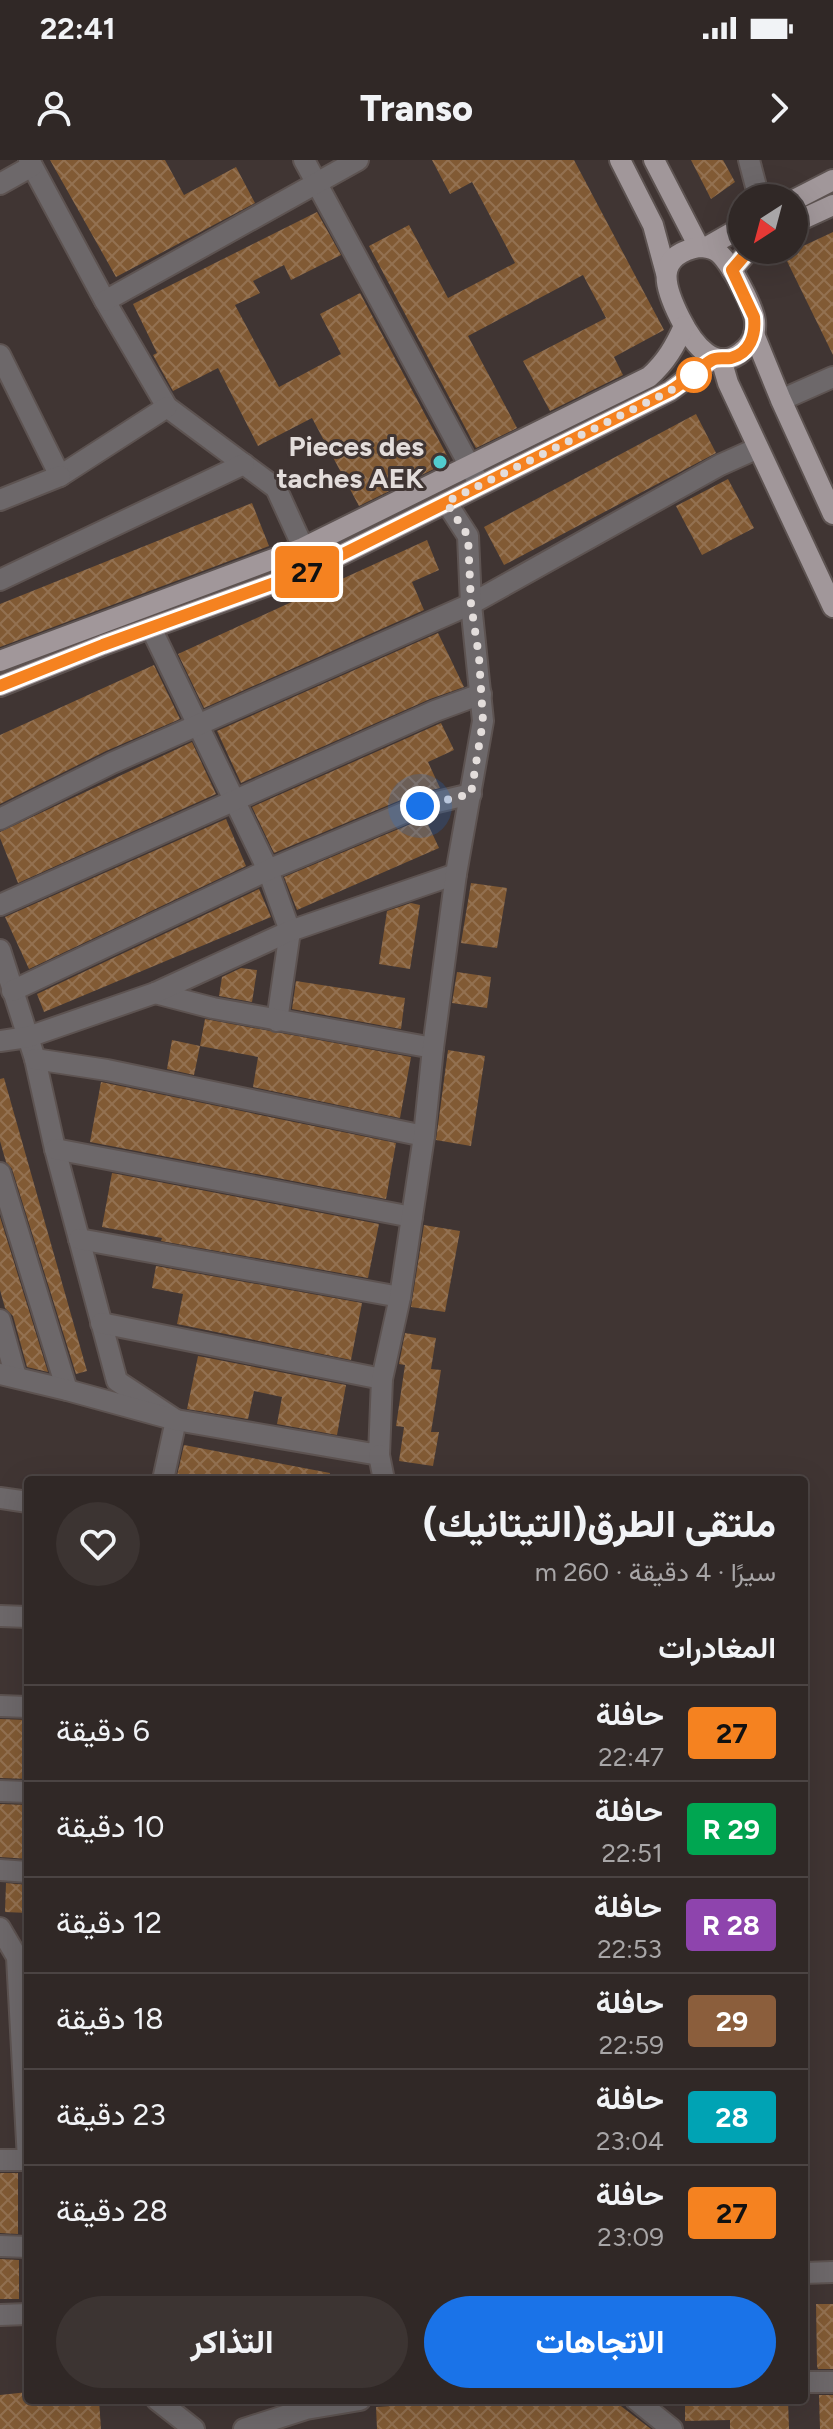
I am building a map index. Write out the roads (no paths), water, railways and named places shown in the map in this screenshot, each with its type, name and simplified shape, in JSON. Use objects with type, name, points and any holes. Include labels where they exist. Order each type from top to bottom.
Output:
[{"type":"main road","points":[[620,160],[653,225],[666,273],[667,292],[696,346],[718,358],[731,358],[742,352],[754,334]]},
{"type":"main road","points":[[654,160],[703,247],[722,256],[732,270],[754,317],[754,334],[781,400],[833,514]]},
{"type":"main road","points":[[808,193],[833,180]]},
{"type":"main road","points":[[808,217],[833,205]]},
{"type":"main road","points":[[666,273],[678,254],[703,247],[728,234]]},
{"type":"main road","points":[[732,270],[737,264]]},
{"type":"main road","points":[[0,661],[303,548],[649,377],[662,366],[684,326]]},
{"type":"main road","points":[[718,358],[833,607]]},
{"type":"main road","points":[[0,686],[313,569],[670,391],[718,358]]},
{"type":"street","points":[[304,160],[480,485]]},
{"type":"street","points":[[105,301],[358,160]]},
{"type":"street","points":[[749,160],[755,184]]},
{"type":"street","points":[[0,184],[31,163],[105,301],[167,407],[276,488],[313,569]]},
{"type":"street","points":[[0,355],[60,476]]},
{"type":"street","points":[[781,400],[833,377]]},
{"type":"street","points":[[0,500],[60,476],[167,407]]},
{"type":"street","points":[[0,819],[112,763],[471,604],[720,465],[758,448]]},
{"type":"street","points":[[0,580],[244,464]]},
{"type":"street","points":[[383,1476],[379,1455],[382,1379],[400,1297],[424,1136],[456,874],[483,721],[471,604],[468,536],[446,502]]},
{"type":"street","points":[[151,628],[268,870],[290,931],[277,1021]]},
{"type":"street","points":[[0,905],[435,711],[481,694]]},
{"type":"street","points":[[12,991],[268,870],[420,806],[471,794]]},
{"type":"street","points":[[0,1041],[28,1037],[155,993],[290,931],[456,874]]},
{"type":"street","points":[[0,950],[35,1059],[55,1149],[117,1381],[176,1420]]},
{"type":"street","points":[[155,993],[277,1021],[433,1048]]},
{"type":"street","points":[[35,1059],[107,1070],[424,1136]]},
{"type":"street","points":[[55,1149],[412,1217]]},
{"type":"street","points":[[0,1173],[67,1390]]},
{"type":"street","points":[[79,1239],[400,1297]]},
{"type":"street","points":[[0,1320],[8,1376],[176,1420],[379,1455]]},
{"type":"street","points":[[101,1323],[382,1379]]},
{"type":"street","points":[[164,1476],[176,1420]]},
{"type":"street","points":[[0,1498],[24,1501]]},
{"type":"street","points":[[0,1616],[24,1617]]},
{"type":"street","points":[[0,1706],[24,1707]]},
{"type":"street","points":[[0,1791],[24,1792]]},
{"type":"street","points":[[0,1870],[24,1872]]},
{"type":"street","points":[[0,1928],[15,1958],[24,2055]]},
{"type":"street","points":[[0,2160],[24,2160]]},
{"type":"street","points":[[0,2246],[24,2247]]},
{"type":"street","points":[[808,2273],[833,2272]]},
{"type":"street","points":[[0,2315],[24,2314]]},
{"type":"street","points":[[808,2382],[833,2382]]},
{"type":"street","points":[[162,2404],[194,2429]]},
{"type":"street","points":[[244,2429],[306,2409],[336,2404]]},
{"type":"street","points":[[641,2404],[672,2429]]},
{"type":"place","name":"Pieces des taches AEK","points":[[440,462]]}]
